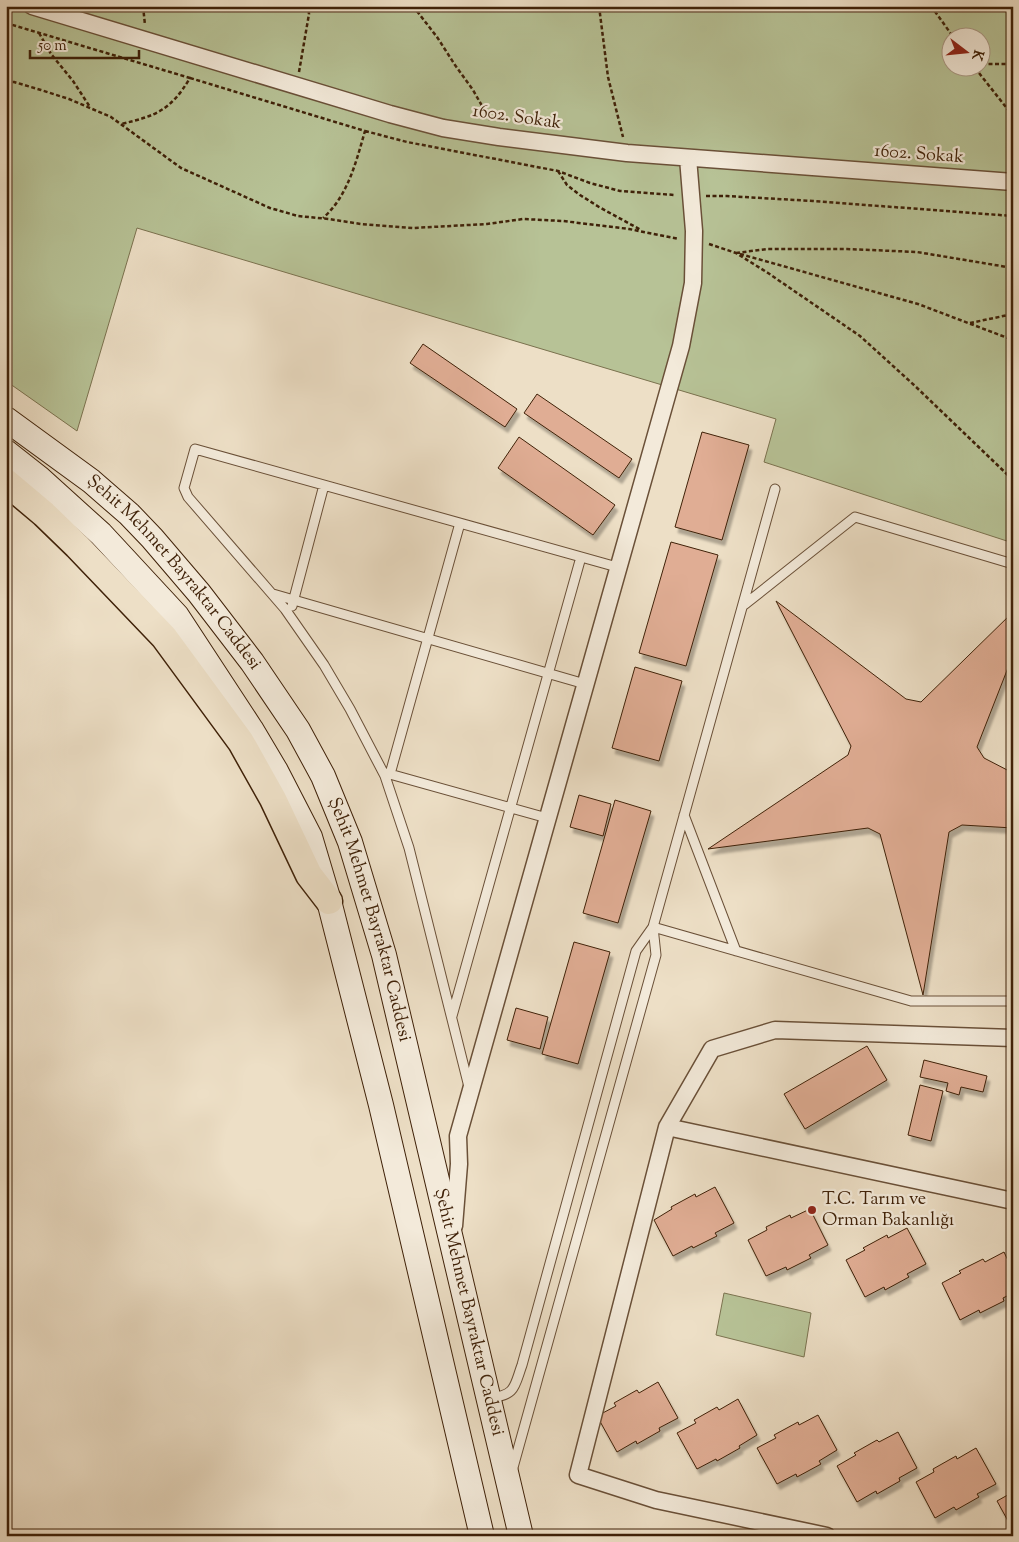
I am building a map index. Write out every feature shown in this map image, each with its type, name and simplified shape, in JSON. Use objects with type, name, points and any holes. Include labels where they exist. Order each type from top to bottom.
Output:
[{"type":"main road","points":[[6,406],[44,446]]},
{"type":"main road","name":"Şehit Mehmet Bayraktar Caddesi","points":[[6,419],[91,480],[129,514],[152,538],[233,636],[302,737],[323,776],[350,842],[384,955],[521,1536]]},
{"type":"main road","name":"Şehit Mehmet Bayraktar Caddesi","points":[[6,452],[39,478],[101,534],[177,616],[251,729],[276,771],[310,837],[329,901],[383,1114],[482,1536]]},
{"type":"main road","points":[[6,482],[44,514],[77,546],[164,637],[241,742],[273,799],[308,875],[329,901]]},
{"type":"street","name":"1602. Sokak","points":[[32,6],[295,86],[443,128],[627,153],[1013,182]]},
{"type":"street","points":[[452,1245],[459,1164],[458,1136],[680,346],[693,283],[694,240],[688,158]]},
{"type":"street","points":[[827,1536],[656,1500],[578,1475],[668,1127],[712,1049],[775,1030],[1013,1038]]},
{"type":"street","points":[[668,1127],[1013,1201]]},
{"type":"lane","points":[[471,1092],[409,848],[387,773],[328,672],[289,614],[188,497],[184,488],[195,449],[618,567]]},
{"type":"lane","points":[[289,614],[324,485]]},
{"type":"lane","points":[[488,1398],[503,1396],[510,1392],[515,1385],[522,1365],[636,951],[653,926],[775,489]]},
{"type":"lane","points":[[744,605],[855,517],[1013,564]]},
{"type":"lane","points":[[387,773],[428,639],[460,523]]},
{"type":"lane","points":[[452,1017],[581,557]]},
{"type":"lane","points":[[273,594],[548,675],[585,684]]},
{"type":"lane","points":[[387,773],[547,818]]},
{"type":"lane","points":[[684,815],[736,951]]},
{"type":"lane","points":[[653,926],[911,1002],[1013,1001]]},
{"type":"lane","points":[[509,1485],[656,955],[653,926]]},
{"type":"path","points":[[295,86],[301,66],[309,14],[308,6]]},
{"type":"path","points":[[413,6],[437,37],[473,90],[499,137]]},
{"type":"path","points":[[599,6],[608,77],[627,153]]},
{"type":"path","points":[[931,6],[947,28]]},
{"type":"path","points":[[6,23],[364,131],[347,187],[333,210],[323,219]]},
{"type":"path","points":[[38,32],[51,54],[73,81],[90,108]]},
{"type":"path","points":[[992,64],[1013,64]]},
{"type":"path","points":[[121,124],[161,111],[171,105],[190,78]]},
{"type":"path","points":[[983,78],[1013,116]]},
{"type":"path","points":[[6,82],[14,82],[41,90],[111,117],[181,168],[270,208],[298,216],[413,228],[488,224],[523,219],[594,224],[694,240],[918,304],[1013,340]]},
{"type":"path","points":[[558,171],[568,185],[580,194],[599,207],[645,232]]},
{"type":"path","points":[[736,253],[767,249],[847,249],[918,252],[1013,268]]},
{"type":"path","points":[[736,253],[860,336],[1013,480]]},
{"type":"path","points":[[970,323],[1013,314]]},
{"type":"green space","points":[[6,6],[1013,6],[1013,543],[764,462],[776,419],[137,228],[77,431],[6,381]]},
{"type":"green space","points":[[724,1293],[811,1313],[804,1357],[716,1335]]},
{"type":"building","points":[[423,344],[517,409],[505,427],[410,363]]},
{"type":"building","points":[[537,394],[632,459],[619,478],[524,413]]},
{"type":"building","points":[[702,432],[749,445],[722,540],[675,527]]},
{"type":"building","points":[[519,437],[615,505],[593,535],[498,468]]},
{"type":"building","points":[[671,542],[718,555],[686,666],[639,653]]},
{"type":"building","points":[[776,601],[906,699],[921,702],[1013,612],[1013,655],[977,747],[984,758],[1013,773],[1013,828],[962,825],[949,832],[923,995],[880,834],[868,828],[708,849],[848,755],[851,746]]},
{"type":"building","points":[[635,667],[682,681],[659,761],[612,748]]},
{"type":"building","points":[[579,795],[611,804],[603,836],[570,827]]},
{"type":"building","points":[[615,800],[651,811],[618,923],[583,913]]},
{"type":"building","points":[[574,942],[610,952],[578,1064],[542,1054]]},
{"type":"building","points":[[516,1008],[548,1017],[540,1049],[507,1040]]},
{"type":"building","points":[[867,1046],[887,1080],[805,1129],[784,1094]]},
{"type":"building","points":[[924,1060],[987,1076],[983,1092],[961,1087],[959,1095],[946,1091],[948,1083],[920,1077]]},
{"type":"building","points":[[920,1085],[943,1091],[931,1141],[908,1135]]},
{"type":"building","points":[[715,1187],[734,1223],[715,1233],[717,1236],[673,1256],[654,1220],[672,1209],[671,1207],[695,1194],[696,1197]]},
{"type":"building","points":[[810,1209],[828,1245],[809,1255],[811,1258],[787,1270],[786,1267],[766,1276],[748,1240],[767,1230],[766,1227],[790,1215],[791,1218]]},
{"type":"building","points":[[907,1228],[926,1264],[907,1274],[909,1277],[885,1290],[884,1287],[865,1297],[846,1260],[887,1235],[888,1238]]},
{"type":"building","points":[[1004,1252],[1013,1271],[1013,1293],[1003,1298],[1004,1301],[980,1313],[979,1310],[960,1320],[942,1283],[961,1273],[959,1271],[983,1259],[985,1262]]},
{"type":"building","points":[[658,1382],[678,1418],[659,1428],[660,1431],[637,1444],[636,1441],[617,1452],[597,1416],[616,1406],[614,1403],[637,1390],[639,1393]]},
{"type":"building","points":[[738,1399],[757,1435],[739,1446],[740,1448],[717,1461],[716,1459],[697,1469],[677,1433],[696,1423],[694,1420],[717,1407],[719,1410]]},
{"type":"building","points":[[818,1415],[837,1450],[819,1461],[821,1464],[797,1477],[796,1474],[777,1484],[757,1448],[776,1438],[774,1435],[798,1422],[799,1425]]},
{"type":"building","points":[[898,1432],[917,1468],[899,1478],[900,1481],[877,1494],[876,1491],[857,1502],[837,1466],[856,1455],[854,1453],[877,1440],[879,1442]]},
{"type":"building","points":[[976,1448],[996,1484],[977,1494],[979,1497],[956,1510],[954,1507],[935,1518],[916,1482],[934,1472],[933,1469],[956,1456],[957,1459]]},
{"type":"building","points":[[1013,1492],[1013,1530],[997,1501]]},
{"type":"place","name":"T.C. Tarım ve Orman Bakanlığı","points":[[812,1210]]}]
